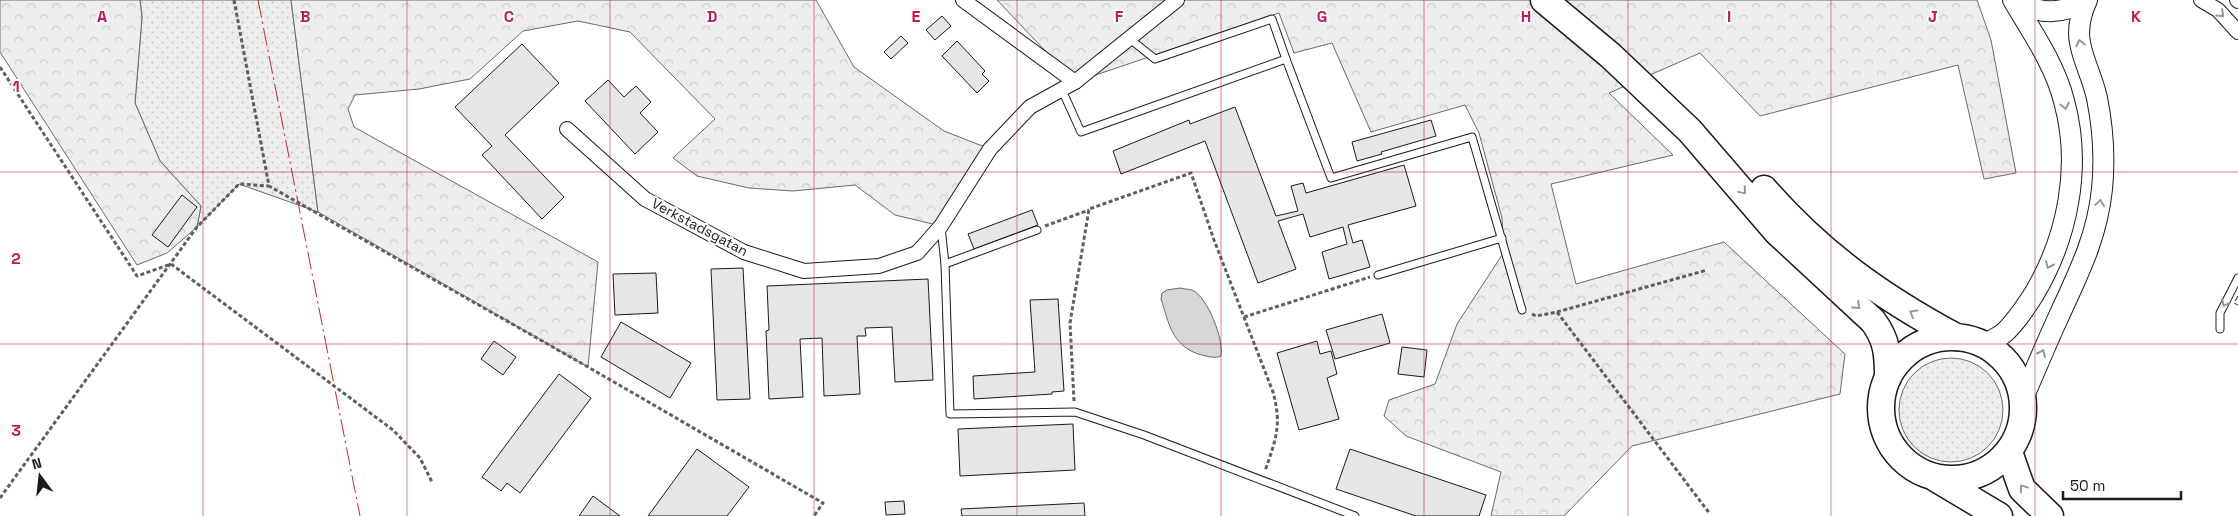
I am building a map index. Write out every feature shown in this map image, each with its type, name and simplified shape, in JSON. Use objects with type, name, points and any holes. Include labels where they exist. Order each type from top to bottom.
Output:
[{"type":"highway","points":[[1544,0],[1611,56],[1678,119],[1777,232],[1873,321],[1883,335],[1888,355],[1888,377]]},
{"type":"highway","points":[[1569,0],[1619,41],[1693,112],[1816,244],[1844,267],[1913,314],[1956,337],[1984,344],[1996,351],[2006,361],[2020,386],[2023,398],[2022,426],[2009,452],[1988,470],[1975,476],[1948,480],[1934,478]]},
{"type":"highway","points":[[1956,337],[1929,341],[1916,347],[1896,364],[1888,377],[1880,403],[1881,418],[1890,444],[1908,465],[1999,516]]},
{"type":"highway","points":[[2009,452],[2022,489],[2050,516]]},
{"type":"main road","points":[[2015,0],[2030,7],[2052,12],[2068,9],[2086,0]]},
{"type":"main road","points":[[1984,344],[2002,334],[2017,320],[2038,287],[2061,233],[2071,185],[2071,139],[2065,102],[2055,74],[2015,0]]},
{"type":"main road","points":[[2023,398],[2083,266],[2099,211],[2104,172],[2103,136],[2096,96],[2078,34],[2078,22],[2086,0]]},
{"type":"street","points":[[963,0],[1075,82]]},
{"type":"street","name":"Verkstadsgatan","points":[[567,129],[645,198],[744,252],[804,271],[879,266],[917,253],[941,226],[990,149],[1030,107],[1075,82],[1177,0]]},
{"type":"street","points":[[2201,0],[2218,10],[2238,32]]},
{"type":"lane","points":[[1130,39],[1155,59],[1272,19],[1331,178],[1472,137],[1522,310]]},
{"type":"lane","points":[[1062,90],[1081,132],[1286,59]]},
{"type":"lane","points":[[941,226],[945,264],[950,414],[1075,412],[1144,435],[1355,516]]},
{"type":"lane","points":[[945,264],[1037,230]]},
{"type":"lane","points":[[1378,275],[1502,238]]},
{"type":"lane","points":[[2220,329],[2220,313],[2238,278]]},
{"type":"path","points":[[234,0],[269,186]]},
{"type":"path","points":[[0,67],[137,276],[171,264]]},
{"type":"path","points":[[1037,230],[1089,209],[1191,173],[1273,392],[1279,414],[1276,437],[1262,481]]},
{"type":"path","points":[[0,498],[197,227],[238,184],[269,186],[563,352],[823,503],[814,516]]},
{"type":"path","points":[[1075,412],[1070,323],[1089,209]]},
{"type":"path","points":[[171,264],[393,430],[420,458],[432,482]]},
{"type":"path","points":[[1522,310],[1536,316],[1557,312],[1707,270]]},
{"type":"path","points":[[1244,317],[1378,275]]},
{"type":"path","points":[[1557,312],[1710,515]]},
{"type":"green space","points":[[0,0],[140,0],[142,17],[135,103],[160,161],[201,206],[197,227],[167,253],[137,265],[0,52]]},
{"type":"green space","points":[[140,0],[291,0],[318,212],[239,184],[197,227],[201,206],[160,161],[135,103],[142,17]]},
{"type":"green space","points":[[291,0],[816,0],[854,67],[944,131],[990,149],[941,226],[895,215],[855,185],[793,191],[749,188],[697,176],[673,158],[715,119],[630,32],[578,21],[523,31],[470,79],[419,89],[355,95],[348,109],[354,127],[598,262],[588,367],[318,212]]},
{"type":"green space","points":[[997,0],[1977,0],[1991,40],[2016,173],[1984,179],[1958,65],[1760,116],[1700,53],[1609,93],[1673,155],[1551,184],[1576,284],[1724,242],[1845,354],[1840,394],[1632,446],[1564,516],[1491,516],[1501,472],[1406,436],[1384,416],[1389,400],[1435,384],[1457,324],[1504,252],[1502,218],[1479,133],[1465,105],[1371,132],[1332,43],[1294,53],[1279,13],[1075,82]]},
{"type":"green space","points":[[1951,358],[1971,362],[1988,373],[1999,390],[2003,410],[1999,430],[1988,447],[1971,458],[1951,462],[1931,458],[1914,447],[1903,430],[1899,410],[1903,390],[1914,373],[1931,362]]},
{"type":"shaded area","points":[[1180,288],[1192,290],[1204,301],[1214,320],[1220,340],[1221,356],[1210,357],[1189,350],[1182,345],[1172,332],[1161,299],[1162,293],[1167,290]]},
{"type":"building","points":[[942,16],[951,26],[935,40],[926,30]]},
{"type":"building","points":[[901,36],[908,43],[891,59],[884,52]]},
{"type":"building","points":[[957,41],[985,71],[982,74],[989,81],[977,93],[942,56]]},
{"type":"building","points":[[522,44],[559,83],[505,135],[564,197],[542,219],[482,155],[492,146],[455,107]]},
{"type":"building","points":[[608,80],[624,97],[636,86],[651,102],[640,113],[658,132],[635,154],[585,101]]},
{"type":"building","points":[[1235,107],[1276,216],[1298,211],[1291,186],[1303,183],[1306,193],[1404,165],[1416,206],[1348,225],[1353,243],[1362,240],[1370,267],[1329,279],[1322,252],[1347,244],[1343,227],[1310,237],[1303,214],[1278,221],[1296,269],[1258,283],[1205,141],[1121,174],[1113,151],[1189,120],[1190,124]]},
{"type":"building","points":[[1431,120],[1436,136],[1357,161],[1352,142]]},
{"type":"building","points":[[182,195],[197,207],[168,247],[152,235]]},
{"type":"building","points":[[1032,210],[1038,225],[974,249],[968,234]]},
{"type":"building","points":[[743,268],[750,399],[717,400],[711,269]]},
{"type":"building","points":[[656,273],[658,313],[615,315],[613,274]]},
{"type":"building","points":[[928,279],[933,380],[895,382],[892,327],[865,328],[866,336],[857,336],[860,394],[824,396],[822,338],[800,339],[803,397],[769,399],[766,331],[769,330],[767,286]]},
{"type":"building","points":[[1058,299],[1064,391],[1052,392],[1052,394],[974,399],[973,376],[1035,372],[1030,300]]},
{"type":"building","points":[[1382,314],[1390,343],[1335,359],[1326,330]]},
{"type":"building","points":[[621,322],[691,363],[670,398],[601,357]]},
{"type":"building","points":[[494,341],[516,357],[503,375],[481,359]]},
{"type":"building","points":[[1317,341],[1320,354],[1331,351],[1337,374],[1327,378],[1339,419],[1299,430],[1277,353]]},
{"type":"building","points":[[1402,347],[1427,350],[1424,377],[1398,374]]},
{"type":"building","points":[[559,374],[591,398],[520,493],[507,483],[501,491],[482,477]]},
{"type":"building","points":[[1073,424],[1075,470],[960,476],[958,429]]},
{"type":"building","points":[[697,449],[749,487],[727,516],[648,516]]},
{"type":"building","points":[[1350,449],[1486,495],[1479,516],[1416,516],[1336,489]]},
{"type":"building","points":[[593,496],[620,516],[579,516]]},
{"type":"building","points":[[904,501],[905,514],[886,515],[885,502]]},
{"type":"building","points":[[1084,503],[1085,516],[962,516],[961,509]]},
{"type":"fence","points":[[2238,296],[2234,303],[2238,305]]},
{"type":"power","points":[[258,0],[360,516]]}]
